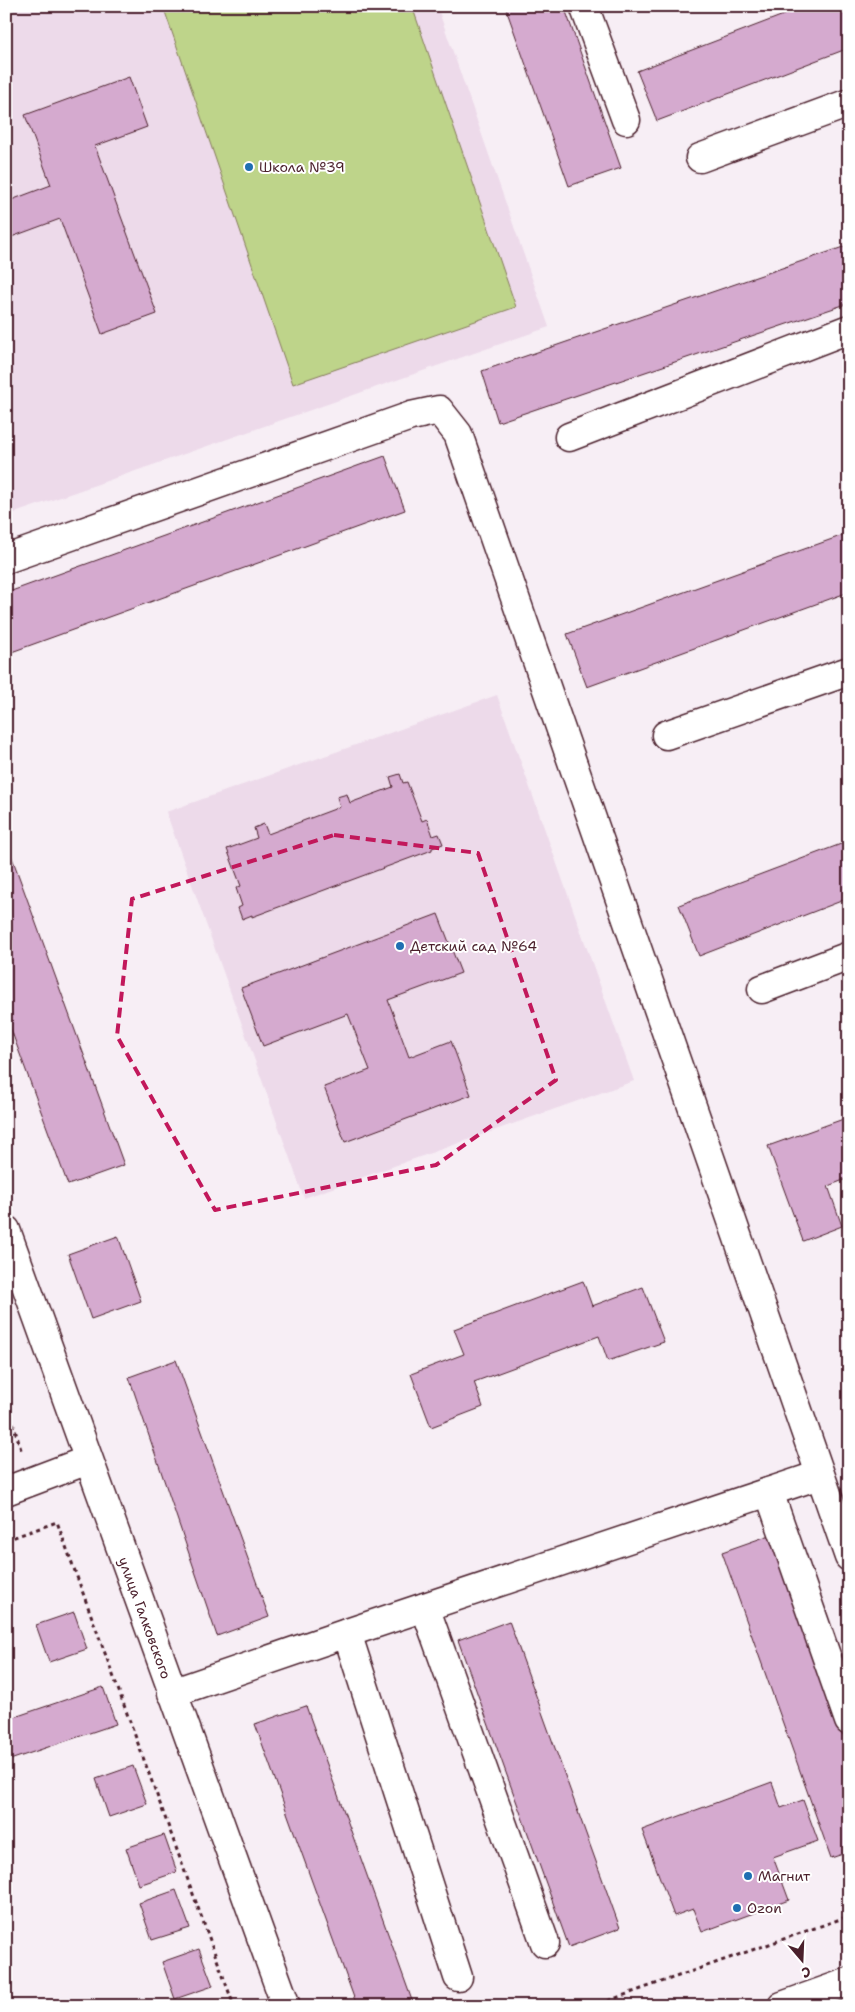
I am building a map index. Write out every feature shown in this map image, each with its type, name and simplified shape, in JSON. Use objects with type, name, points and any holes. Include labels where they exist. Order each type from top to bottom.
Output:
[{"type":"street","points":[[584,6],[626,120]]},
{"type":"street","points":[[700,158],[849,103]]},
{"type":"street","points":[[569,436],[849,329]]},
{"type":"street","points":[[6,559],[411,416],[439,410],[458,434],[819,1475],[839,1498],[849,1556]]},
{"type":"street","points":[[666,735],[849,671]]},
{"type":"street","points":[[762,989],[849,956]]},
{"type":"street","name":"улица Галковского","points":[[6,1230],[286,2006]]},
{"type":"street","points":[[6,1491],[88,1460]]},
{"type":"street","points":[[172,1692],[819,1475]]},
{"type":"street","points":[[769,1492],[849,1721]]},
{"type":"street","points":[[425,1607],[545,1943]]},
{"type":"street","points":[[347,1633],[458,1978]]},
{"type":"street","points":[[782,2006],[849,1982]]},
{"type":"path","points":[[6,1400],[24,1461]]},
{"type":"path","points":[[6,1540],[57,1522],[234,2006]]},
{"type":"path","points":[[593,2006],[849,1916]]},
{"type":"highlighted area","points":[[334,835],[478,853],[556,1080],[436,1165],[215,1210],[117,1036],[132,899]]},
{"type":"shaded area","name":"Школа №39","points":[[6,6],[437,6],[549,327],[6,516]]},
{"type":"shaded area","name":"Детский сад №64","points":[[497,695],[634,1081],[304,1198],[166,812]]},
{"type":"green space","points":[[163,6],[412,6],[516,307],[293,384]]},
{"type":"building","points":[[505,6],[564,6],[621,168],[569,186]]},
{"type":"building","points":[[807,6],[849,6],[849,48],[657,121],[637,71]]},
{"type":"building","points":[[129,77],[147,127],[95,146],[157,314],[102,334],[60,219],[6,239],[6,202],[51,185],[25,115]]},
{"type":"building","points":[[849,245],[849,303],[498,422],[482,371]]},
{"type":"building","points":[[385,456],[405,510],[6,654],[6,593]]},
{"type":"building","points":[[849,533],[849,592],[587,687],[567,634]]},
{"type":"building","points":[[400,774],[403,783],[407,782],[422,821],[427,819],[433,836],[439,834],[443,844],[432,848],[432,850],[252,917],[252,915],[242,919],[238,908],[242,906],[236,888],[241,886],[227,849],[257,838],[254,828],[264,824],[268,834],[340,807],[337,797],[347,794],[350,803],[393,787],[390,777]]},
{"type":"building","points":[[6,841],[124,1165],[68,1185],[6,1016]]},
{"type":"building","points":[[849,841],[849,898],[699,956],[679,905]]},
{"type":"building","points":[[438,914],[461,973],[388,1000],[409,1057],[451,1041],[471,1095],[345,1142],[324,1087],[370,1070],[348,1014],[263,1046],[241,988]]},
{"type":"building","points":[[849,1117],[849,1178],[828,1186],[842,1226],[803,1241],[768,1146]]},
{"type":"building","points":[[118,1236],[141,1301],[91,1319],[68,1254]]},
{"type":"building","points":[[583,1281],[592,1306],[643,1287],[664,1342],[608,1361],[599,1336],[474,1382],[483,1407],[431,1427],[411,1374],[464,1354],[454,1329]]},
{"type":"building","points":[[176,1360],[269,1617],[217,1636],[129,1377]]},
{"type":"building","points":[[773,1534],[849,1742],[849,1852],[831,1858],[722,1552]]},
{"type":"building","points":[[74,1612],[87,1649],[49,1662],[36,1625]]},
{"type":"building","points":[[509,1621],[620,1928],[569,1947],[458,1640]]},
{"type":"building","points":[[103,1687],[116,1724],[7,1761],[6,1720]]},
{"type":"building","points":[[306,1706],[414,2006],[357,2006],[255,1724]]},
{"type":"building","points":[[133,1766],[147,1804],[109,1817],[96,1779]]},
{"type":"building","points":[[772,1782],[781,1808],[803,1800],[818,1841],[773,1857],[789,1900],[702,1932],[693,1909],[674,1916],[642,1830]]},
{"type":"building","points":[[164,1835],[177,1872],[139,1885],[126,1848]]},
{"type":"building","points":[[176,1890],[190,1928],[152,1940],[139,1903]]},
{"type":"building","points":[[199,1949],[213,1986],[175,1999],[162,1962]]},
{"type":"place","name":"Школа №39","points":[[249,167]]},
{"type":"place","name":"Детский сад №64","points":[[400,946]]},
{"type":"place","name":"Магнит","points":[[748,1876]]},
{"type":"place","name":"Ozon","points":[[737,1908]]}]
